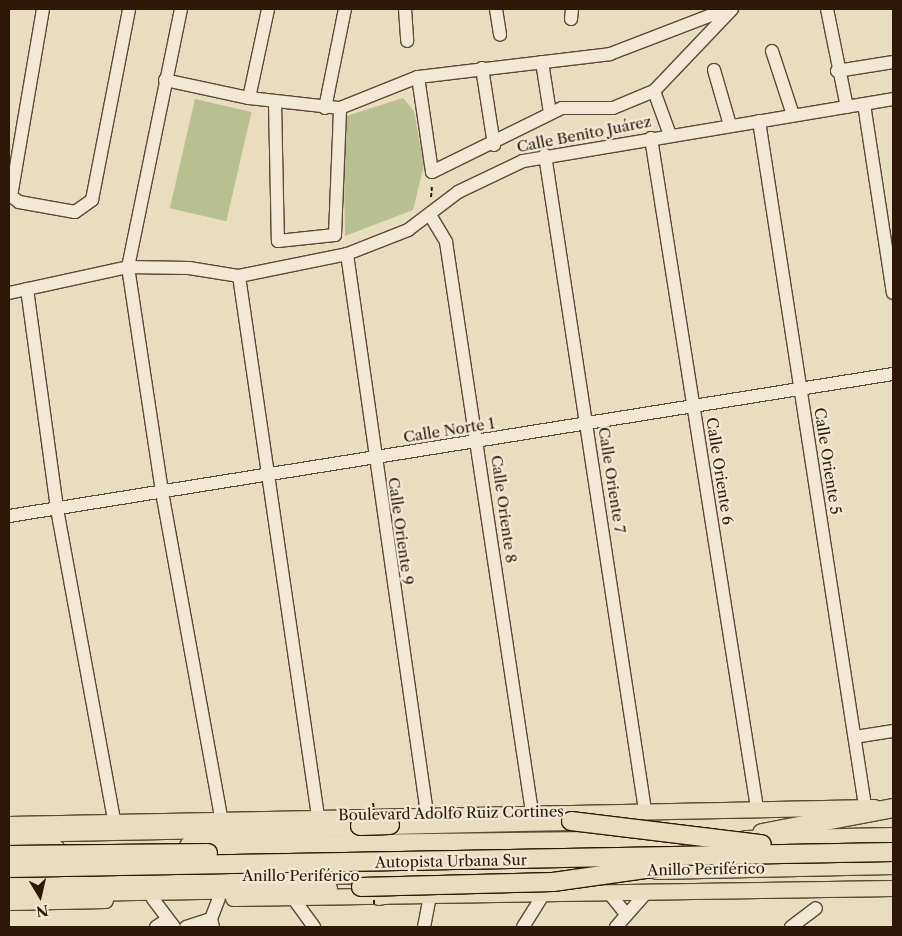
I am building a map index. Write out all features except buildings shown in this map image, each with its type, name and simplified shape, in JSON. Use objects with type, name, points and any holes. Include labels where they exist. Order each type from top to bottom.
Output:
[{"type":"highway","points":[[739,840],[781,827],[893,807]]},
{"type":"highway","points":[[9,833],[571,821],[767,849]]},
{"type":"highway","name":"Anillo Periférico","points":[[9,850],[475,839],[739,840],[893,837]]},
{"type":"highway","points":[[9,843],[59,849]]},
{"type":"highway","name":"Autopista Urbana Sur","points":[[9,868],[767,849],[893,844]]},
{"type":"highway","points":[[9,893],[553,882],[767,849]]},
{"type":"highway","name":"Autopista Urbana Sur","points":[[9,855],[767,849],[893,852]]},
{"type":"highway","name":"Anillo Periférico","points":[[9,878],[505,874],[893,865]]},
{"type":"highway","points":[[379,896],[505,874]]},
{"type":"main road","name":"Boulevard Adolfo Ruiz Cortines","points":[[9,824],[318,816],[893,807]]},
{"type":"main road","points":[[9,902],[891,889]]},
{"type":"street","points":[[43,9],[11,196],[20,202],[75,212],[92,200],[129,9]]},
{"type":"street","points":[[180,9],[128,267],[162,492],[221,818]]},
{"type":"street","points":[[249,98],[268,9]]},
{"type":"street","points":[[325,108],[345,9]]},
{"type":"street","points":[[405,9],[406,42]]},
{"type":"street","points":[[496,9],[500,35]]},
{"type":"street","points":[[165,80],[249,98],[325,108],[340,108],[418,77],[610,54],[727,9]]},
{"type":"street","points":[[418,77],[432,172],[494,145],[550,113],[576,106],[612,108],[654,91],[732,9]]},
{"type":"street","points":[[827,9],[837,71],[847,107]]},
{"type":"street","points":[[772,51],[794,115]]},
{"type":"street","points":[[542,62],[550,113]]},
{"type":"street","points":[[837,71],[893,62]]},
{"type":"street","points":[[482,68],[494,145]]},
{"type":"street","points":[[714,70],[730,125]]},
{"type":"street","points":[[654,91],[670,135]]},
{"type":"street","name":"Calle Benito Juárez","points":[[9,293],[128,267],[189,268],[239,276],[347,254],[382,242],[430,215],[496,170],[545,155],[893,99]]},
{"type":"street","points":[[275,102],[278,240],[335,235],[340,108]]},
{"type":"street","points":[[864,104],[893,293]]},
{"type":"street","name":"Calle Oriente 5","points":[[759,121],[865,806]]},
{"type":"street","name":"Calle Oriente 6","points":[[650,138],[757,808]]},
{"type":"street","name":"Calle Oriente 7","points":[[545,155],[646,810]]},
{"type":"street","name":"Calle Oriente 8","points":[[430,215],[446,242],[478,442],[532,812]]},
{"type":"street","name":"Calle Oriente 9","points":[[347,254],[374,459],[426,814]]},
{"type":"street","points":[[239,276],[318,816]]},
{"type":"street","points":[[27,289],[57,509],[114,820]]},
{"type":"street","name":"Calle Norte 1","points":[[9,516],[374,459],[893,374]]},
{"type":"street","points":[[855,737],[893,731]]},
{"type":"street","points":[[616,927],[626,913],[647,892]]},
{"type":"street","points":[[609,893],[626,913]]},
{"type":"street","points":[[523,927],[544,894]]},
{"type":"street","points":[[424,927],[430,895]]},
{"type":"street","points":[[186,927],[212,923],[219,898]]},
{"type":"street","points":[[294,898],[314,927]]},
{"type":"street","points":[[154,899],[171,923],[156,927]]},
{"type":"street","points":[[791,927],[816,908]]},
{"type":"path","points":[[430,215],[432,172]]},
{"type":"green space","points":[[403,98],[414,111],[424,165],[413,210],[345,236],[343,117]]},
{"type":"green space","points":[[195,99],[252,112],[226,221],[170,208]]}]
